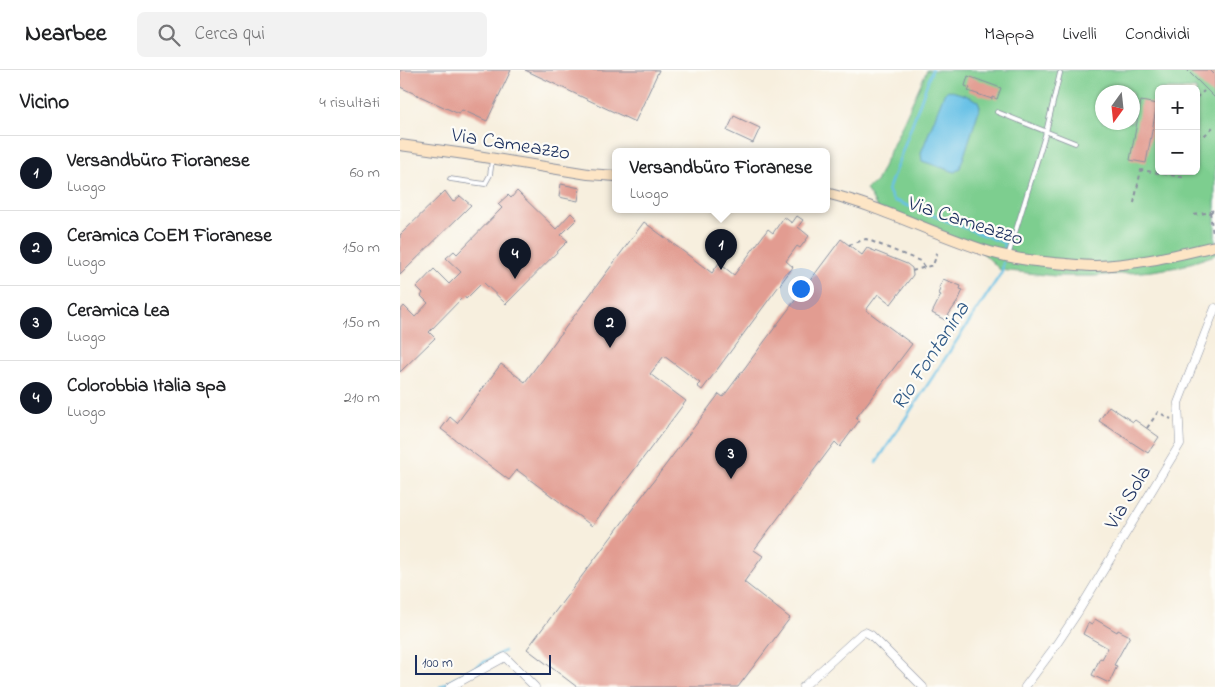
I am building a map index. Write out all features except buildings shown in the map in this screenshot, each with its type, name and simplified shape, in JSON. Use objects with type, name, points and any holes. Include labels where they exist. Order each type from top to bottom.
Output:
[{"type":"street","name":"Via Cameazzo","points":[[400,145],[588,174],[612,176]]},
{"type":"street","name":"Via Cameazzo","points":[[830,194],[881,211],[956,240],[1008,256],[1040,262],[1095,266],[1147,261],[1215,246]]},
{"type":"street","name":"Via Sola","points":[[1026,687],[1078,612],[1180,444],[1178,403],[1215,308]]},
{"type":"street","points":[[803,687],[865,632],[871,635],[923,687]]},
{"type":"street","points":[[450,687],[505,657],[535,687]]},
{"type":"lane","points":[[1008,256],[1046,132],[1060,73]]},
{"type":"lane","points":[[997,112],[1075,143]]},
{"type":"lane","points":[[450,179],[485,184],[490,175],[492,159]]},
{"type":"path","points":[[1200,94],[1204,91]]},
{"type":"path","points":[[1200,134],[1206,135],[1215,125]]},
{"type":"path","points":[[1134,203],[1141,170],[1155,172]]},
{"type":"path","points":[[1170,175],[1182,177],[1182,175]]},
{"type":"path","points":[[1210,212],[1215,208]]},
{"type":"path","points":[[1210,212],[1212,235],[1215,235]]},
{"type":"path","points":[[1194,215],[1215,212]]},
{"type":"path","points":[[849,244],[866,239],[920,261],[925,268]]},
{"type":"path","points":[[912,271],[933,266],[937,254],[935,252]]},
{"type":"path","points":[[1147,428],[1158,412],[1171,419],[1179,417]]},
{"type":"green space","points":[[927,70],[1215,70],[1215,255],[1178,267],[1094,276],[1055,276],[1000,270],[978,248],[880,212],[866,189],[876,182]]},
{"type":"water","points":[[948,90],[978,101],[980,107],[960,168],[955,172],[922,161],[921,153],[944,94]]},
{"type":"waterway","name":"Rio Fontanina","points":[[932,70],[888,190],[893,200],[1004,243],[1004,247]]},
{"type":"waterway","name":"Rio Fontanina","points":[[876,463],[1002,272],[1003,263]]},
{"type":"waterway","name":"Rio Fontanina","points":[[440,687],[504,651]]},
{"type":"place","name":"Versandbüro Fioranese","points":[[721,270]]},
{"type":"place","name":"Colorobbia Italia spa","points":[[515,279]]},
{"type":"place","name":"Ceramica COEM Fioranese","points":[[610,348]]},
{"type":"place","name":"Ceramica Lea","points":[[731,479]]}]
